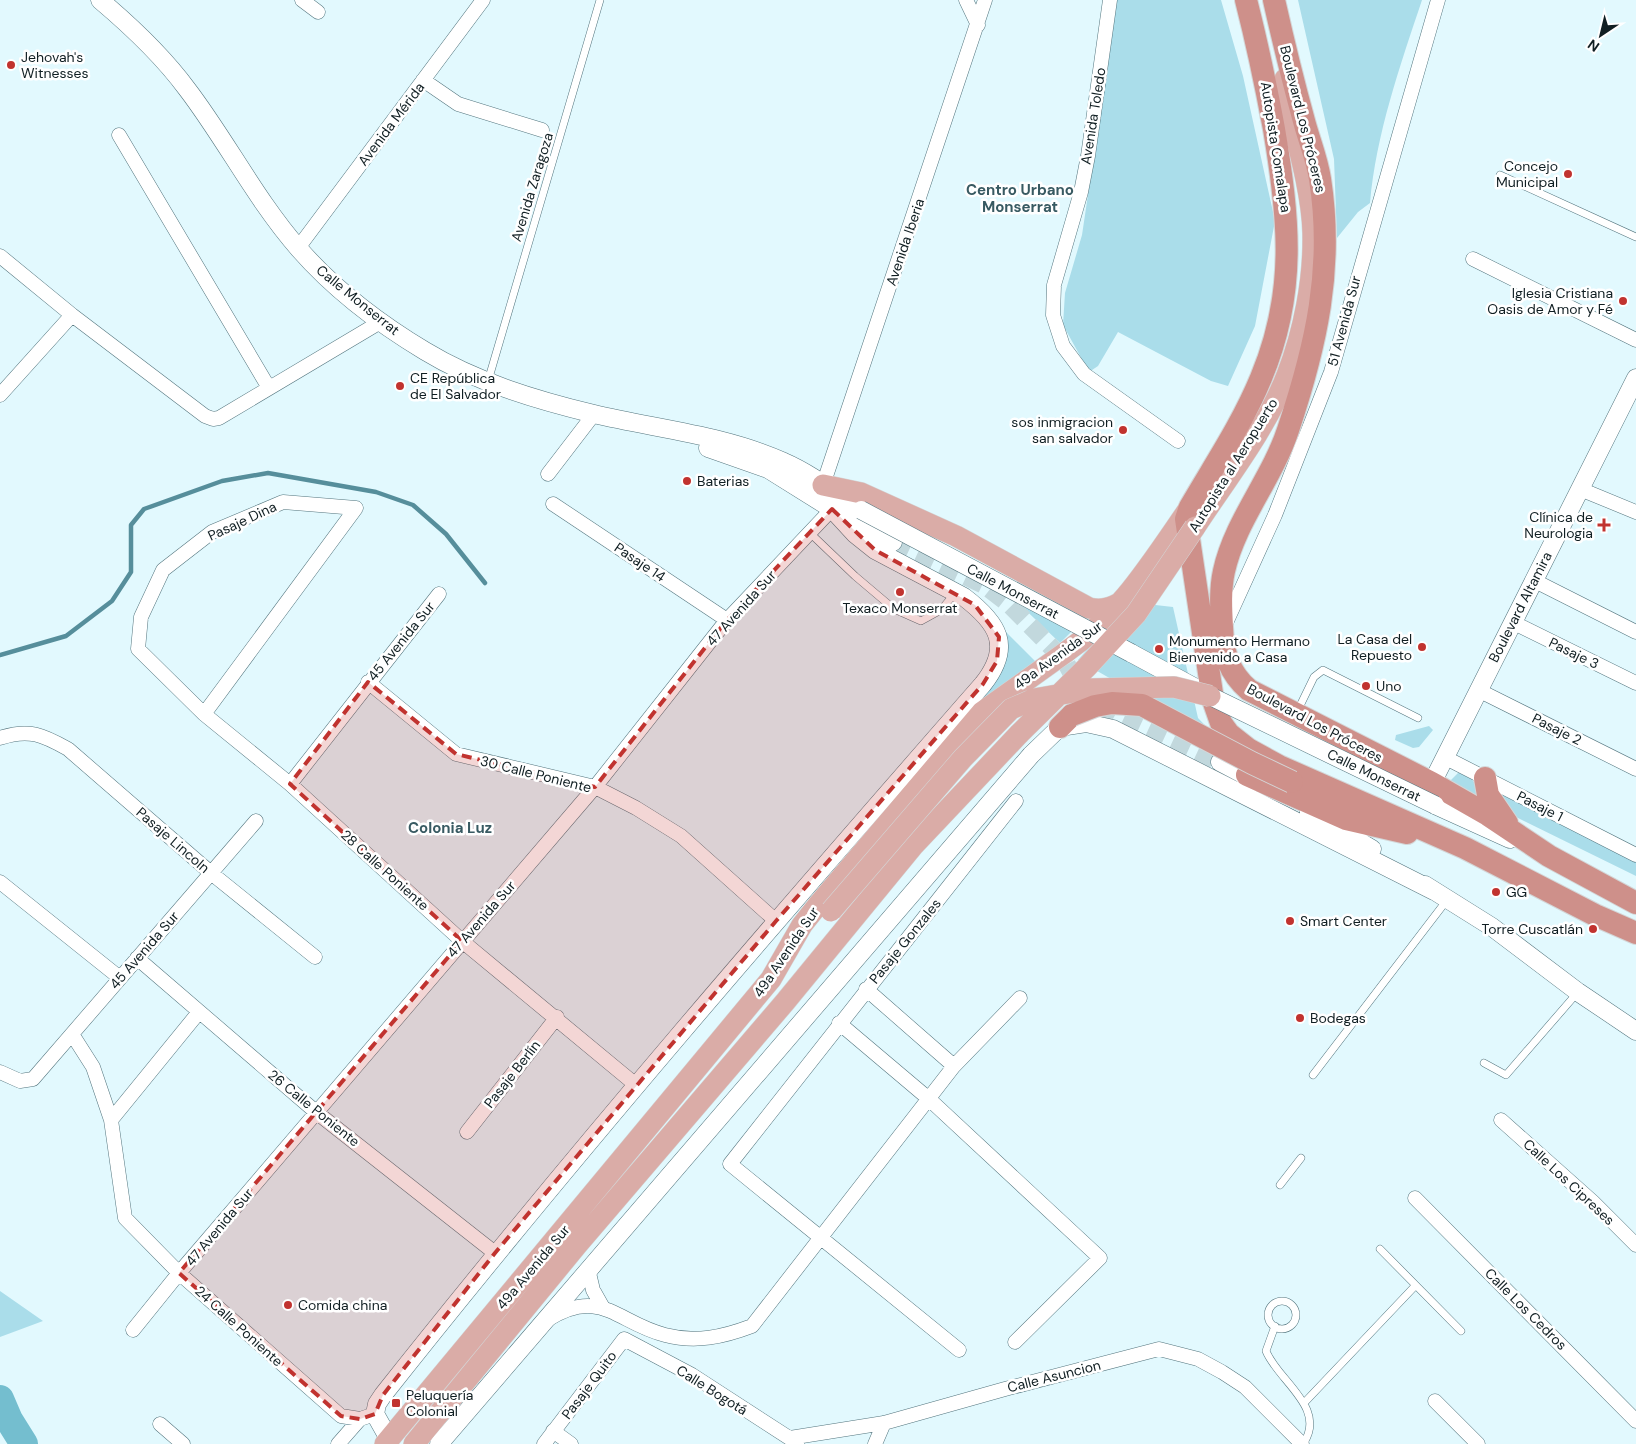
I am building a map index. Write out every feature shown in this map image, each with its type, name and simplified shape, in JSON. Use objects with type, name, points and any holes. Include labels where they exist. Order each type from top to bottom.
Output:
[{"type":"highway","name":"Autopista Comalapa","points":[[1192,517],[1262,377],[1275,337],[1288,260],[1285,192],[1260,54],[1246,0]]},
{"type":"highway","points":[[1274,0],[1283,38]]},
{"type":"highway","name":"Boulevard Los Próceres","points":[[1283,38],[1320,177],[1326,250],[1323,296],[1313,344],[1288,430],[1278,457],[1239,533],[1227,561],[1222,587],[1222,632],[1228,665],[1237,680],[1249,690],[1375,751],[1488,816],[1549,856],[1636,903]]},
{"type":"highway","points":[[1192,517],[1187,528],[1206,667],[1213,700],[1221,722],[1238,742],[1279,766],[1466,848],[1636,935]]},
{"type":"highway","points":[[1066,721],[1089,708],[1112,703],[1142,705],[1252,764],[1292,782],[1341,803],[1387,813]]},
{"type":"highway","points":[[1247,775],[1346,819],[1466,848]]},
{"type":"highway","points":[[1485,778],[1488,795],[1504,820],[1516,832],[1549,856]]},
{"type":"main road","name":"Autopista al Aeropuerto","points":[[1095,659],[1136,614],[1192,517],[1258,431],[1284,381],[1298,341],[1308,296],[1313,233],[1286,96],[1283,38]]},
{"type":"main road","points":[[824,485],[861,493],[956,536],[1089,608],[1098,610],[1111,608],[1123,601]]},
{"type":"main road","name":"49a Avenida Sur","points":[[387,1441],[627,1155],[771,979],[802,925],[812,912],[954,743],[982,712],[1098,627],[1123,601],[1192,517]]},
{"type":"main road","name":"49a Avenida Sur","points":[[414,1444],[577,1246],[785,1002],[913,846],[1019,734],[1095,659]]},
{"type":"main road","points":[[771,979],[963,758],[1011,709],[1034,699],[1091,688],[1174,687],[1210,696]]},
{"type":"street","name":"Calle Monserrat","points":[[100,0],[152,48],[187,89],[261,199],[298,248],[324,276],[382,321],[450,366],[488,381],[594,414],[734,444],[785,462],[861,510],[1210,696],[1435,805],[1549,856]]},
{"type":"street","points":[[302,0],[318,12]]},
{"type":"street","name":"Avenida Mérida","points":[[298,248],[483,0]]},
{"type":"street","points":[[966,0],[978,25]]},
{"type":"street","name":"Avenida Iberia","points":[[824,485],[985,0]]},
{"type":"street","name":"Avenida Toledo","points":[[1110,0],[1088,156],[1081,192],[1054,285],[1053,315],[1063,346],[1080,370],[1095,384],[1178,442]]},
{"type":"street","name":"51 Avenida Sur","points":[[1222,632],[1275,515],[1331,372],[1438,0]]},
{"type":"street","points":[[423,80],[458,104],[542,130]]},
{"type":"street","points":[[119,136],[269,388]]},
{"type":"street","points":[[0,256],[72,315],[209,419],[219,418],[382,321]]},
{"type":"street","points":[[1473,259],[1636,340]]},
{"type":"street","points":[[1,391],[72,315]]},
{"type":"street","name":"Boulevard Altamira","points":[[1432,783],[1444,757],[1451,734],[1478,690],[1636,380]]},
{"type":"street","points":[[548,474],[594,414]]},
{"type":"street","name":"Calle Monserrat","points":[[664,428],[719,452],[768,469],[832,509],[893,542]]},
{"type":"street","points":[[1580,489],[1636,512]]},
{"type":"street","name":"Pasaje Dina","points":[[138,650],[141,617],[163,570],[212,532],[283,502],[356,508],[204,714]]},
{"type":"street","name":"Pasaje 14","points":[[553,504],[727,620]]},
{"type":"street","name":"47 Avenida Sur","points":[[134,1330],[180,1272],[462,940],[594,788],[727,620],[832,509]]},
{"type":"street","name":"49a Avenida Sur","points":[[368,1417],[383,1395],[495,1254],[636,1084],[776,920],[977,692],[995,668],[1000,648],[999,636],[995,628],[975,605],[874,550],[855,534],[832,509]]},
{"type":"street","points":[[1533,580],[1636,632]]},
{"type":"street","name":"45 Avenida Sur","points":[[290,784],[368,682],[439,594]]},
{"type":"street","name":"Pasaje 3","points":[[1512,622],[1636,683]]},
{"type":"street","name":"28 Calle Poniente","points":[[138,650],[204,714],[290,784],[462,940],[636,1084]]},
{"type":"street","name":"30 Calle Poniente","points":[[368,682],[456,754],[594,788],[636,808],[681,836],[776,920]]},
{"type":"street","name":"Pasaje 2","points":[[1478,690],[1636,769]]},
{"type":"street","points":[[439,1444],[1031,755],[1066,721],[1113,729],[1257,800],[1360,856],[1441,896]]},
{"type":"street","name":"Pasaje Lincoln","points":[[0,738],[26,731],[49,738],[68,749],[211,873],[315,957]]},
{"type":"street","name":"Pasaje 1","points":[[1444,757],[1636,855]]},
{"type":"street","points":[[1220,762],[1247,775],[1379,853],[1441,896],[1492,927],[1578,992],[1636,1031]]},
{"type":"street","name":"Pasaje Gonzales","points":[[954,1066],[866,989],[1016,801]]},
{"type":"street","name":"45 Avenida Sur","points":[[0,1072],[20,1081],[33,1078],[256,821]]},
{"type":"street","points":[[0,882],[120,978]]},
{"type":"street","name":"26 Calle Poniente","points":[[137,958],[316,1112],[495,1254]]},
{"type":"street","points":[[866,989],[730,1164],[959,1350]]},
{"type":"street","points":[[545,1322],[555,1315],[584,1306],[602,1306],[665,1335],[700,1340],[733,1333],[752,1326],[819,1237],[954,1066],[1020,998]]},
{"type":"street","points":[[110,1120],[200,1012]]},
{"type":"street","name":"Pasaje Berlín","points":[[467,1132],[556,1017]]},
{"type":"street","points":[[839,1023],[929,1099],[1100,1258],[1015,1342]]},
{"type":"street","name":"24 Calle Poniente","points":[[72,1034],[93,1067],[110,1120],[125,1218],[180,1272],[341,1416],[368,1417]]},
{"type":"street","name":"Calle Los Cipreses","points":[[1501,1120],[1593,1202],[1636,1245]]},
{"type":"street","name":"Calle Los Cedros","points":[[1415,1198],[1636,1421]]},
{"type":"street","points":[[602,1306],[593,1290],[589,1273],[606,1248]]},
{"type":"street","name":"Pasaje Quito","points":[[544,1444],[624,1339]]},
{"type":"street","name":"Calle Bogotá","points":[[624,1339],[692,1375],[794,1441]]},
{"type":"street","name":"Calle Asuncion","points":[[794,1441],[884,1423],[1159,1349],[1198,1359],[1245,1387],[1303,1444]]},
{"type":"street","points":[[1435,1401],[1478,1444]]},
{"type":"street","points":[[338,1444],[368,1417],[387,1441]]},
{"type":"street","points":[[875,1444],[884,1423]]},
{"type":"street","points":[[160,1424],[183,1444]]},
{"type":"street","name":"Pasaje Quito","points":[[554,1431],[571,1444]]},
{"type":"lane","name":"Avenida Zaragoza","points":[[488,381],[600,0]]},
{"type":"lane","points":[[1500,175],[1636,237]]},
{"type":"lane","points":[[810,532],[855,576],[894,609],[921,621],[941,610],[956,593]]},
{"type":"lane","points":[[1296,714],[1314,677],[1323,670],[1418,718]]},
{"type":"lane","points":[[1313,1075],[1441,896]]},
{"type":"lane","points":[[1484,1063],[1506,1075],[1578,992]]},
{"type":"lane","points":[[1280,1185],[1301,1158]]},
{"type":"lane","points":[[1380,1249],[1461,1331]]},
{"type":"lane","points":[[1304,1403],[1415,1286]]},
{"type":"lane","points":[[1278,1301],[1288,1303],[1295,1311],[1294,1322],[1285,1328],[1275,1326],[1268,1318],[1270,1308],[1278,1301]]},
{"type":"lane","points":[[1275,1326],[1266,1351],[1275,1369],[1304,1403],[1310,1425],[1308,1436],[1303,1444]]},
{"type":"highlighted area","points":[[832,509],[875,550],[975,605],[999,637],[997,661],[983,684],[776,921],[495,1253],[383,1395],[375,1414],[360,1419],[341,1416],[179,1273],[462,941],[290,784],[368,682],[456,754],[595,787],[727,620]]},
{"type":"shaded area","points":[[1117,0],[1221,0],[1243,76],[1275,221],[1255,326],[1228,386],[1211,381],[1118,332],[1098,366],[1089,372],[1063,325],[1065,293],[1082,235]]},
{"type":"shaded area","points":[[1298,0],[1422,0],[1397,75],[1383,126],[1370,203],[1358,212],[1337,238],[1334,159]]},
{"type":"shaded area","points":[[1007,592],[1075,628],[1060,643]]},
{"type":"shaded area","points":[[1129,602],[1173,607],[1198,718],[1221,742],[1078,660]]},
{"type":"shaded area","points":[[1004,630],[1036,662],[960,725],[832,871],[1001,671],[1006,662]]},
{"type":"shaded area","points":[[1429,726],[1433,730],[1419,747],[1413,748],[1395,740],[1396,735]]},
{"type":"shaded area","points":[[1459,772],[1468,776],[1474,782],[1482,798],[1451,782]]},
{"type":"shaded area","points":[[1498,791],[1636,861],[1636,876],[1512,815]]},
{"type":"shaded area","points":[[0,1291],[43,1321],[0,1337]]},
{"type":"waterway","points":[[0,655],[66,636],[112,601],[131,572],[131,525],[144,509],[222,481],[268,473],[376,492],[413,505],[446,534],[485,583]]},
{"type":"waterway","points":[[0,1399],[9,1420],[24,1444]]},
{"type":"tunnel","points":[[893,542],[984,585],[1010,605],[1065,661],[1082,693],[1093,701],[1120,716],[1220,762]]},
{"type":"place","name":"Jehovah's Witnesses","points":[[11,65]]},
{"type":"place","name":"Concejo Municipal","points":[[1568,174]]},
{"type":"place","name":"Iglesia Cristiana Oasis de Amor y Fé","points":[[1623,301]]},
{"type":"place","name":"CE República de El Salvador","points":[[400,386]]},
{"type":"place","name":"sos inmigracion san salvador","points":[[1123,430]]},
{"type":"place","name":"Baterias","points":[[687,481]]},
{"type":"place","name":"Clínica de Neurologia","points":[[1604,525]]},
{"type":"place","name":"Texaco Monserrat","points":[[900,592]]},
{"type":"place","name":"La Casa del Repuesto","points":[[1422,647]]},
{"type":"place","name":"Monumento Hermano Bienvenido a Casa","points":[[1159,649]]},
{"type":"place","name":"Uno","points":[[1366,686]]},
{"type":"place","name":"GG","points":[[1496,892]]},
{"type":"place","name":"Smart Center","points":[[1290,921]]},
{"type":"place","name":"Torre Cuscatlán","points":[[1593,929]]},
{"type":"place","name":"Bodegas","points":[[1300,1018]]},
{"type":"place","name":"Comida china","points":[[288,1305]]},
{"type":"place","name":"Peluquería Colonial","points":[[396,1403]]},
{"type":"district","name":"Centro Urbano Monserrat","points":[[1020,198]]},
{"type":"district","name":"Colonia Luz","points":[[450,828]]}]
